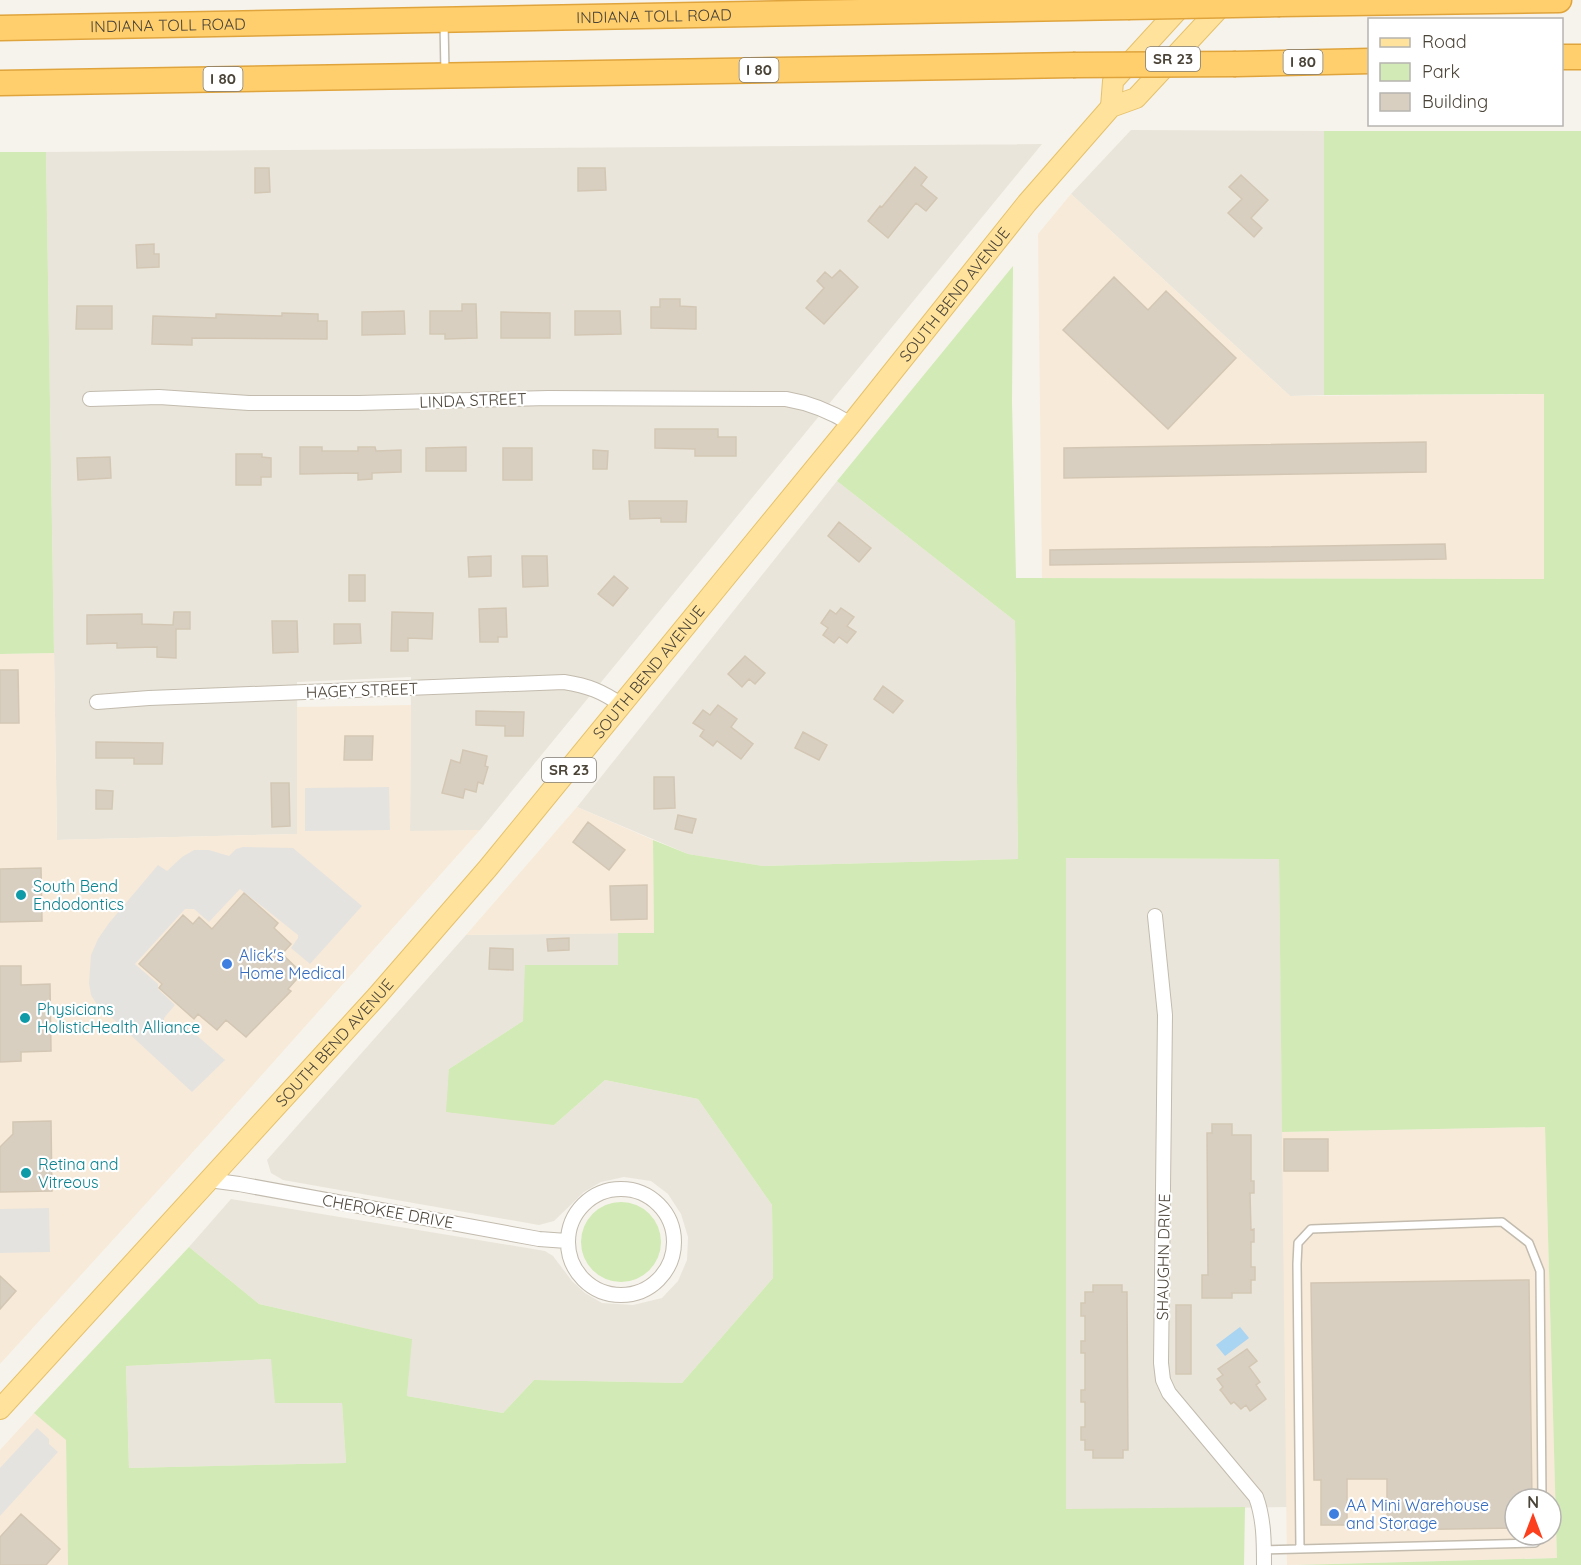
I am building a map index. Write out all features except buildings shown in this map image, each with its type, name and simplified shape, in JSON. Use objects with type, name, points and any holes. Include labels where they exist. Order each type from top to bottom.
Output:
[{"type":"highway","name":"INDIANA TOLL ROAD","points":[[0,28],[1559,0]]},
{"type":"highway","points":[[1563,57],[1581,57]]},
{"type":"highway","name":"I 80","points":[[0,83],[1368,61]]},
{"type":"main road","name":"SR 23","points":[[1112,107],[1113,81],[1187,0]]},
{"type":"main road","name":"SOUTH BEND AVENUE","points":[[0,1409],[377,996],[452,910],[851,424],[1027,203],[1112,107],[1136,98],[1227,0]]},
{"type":"street","name":"LINDA STREET","points":[[90,399],[159,397],[249,403],[359,403],[548,398],[786,399],[805,402],[825,409],[851,424]]},
{"type":"street","name":"HAGEY STREET","points":[[97,702],[564,682],[588,686],[622,705]]},
{"type":"street","name":"SHAUGHN DRIVE","points":[[1155,916],[1166,1015],[1161,1363],[1163,1380],[1169,1393],[1256,1497],[1261,1510],[1264,1565]]},
{"type":"street","name":"CHEROKEE DRIVE","points":[[209,1180],[539,1239],[567,1241]]},
{"type":"street","points":[[614,1189],[629,1189],[644,1194],[666,1213],[672,1227],[674,1244],[671,1260],[663,1275],[651,1286],[636,1293],[619,1295],[603,1292],[588,1284],[576,1272],[569,1257],[567,1241],[576,1212],[586,1201],[599,1193],[614,1189]]},
{"type":"lane","points":[[444,20],[445,75]]},
{"type":"lane","points":[[1300,1549],[1297,1264],[1298,1243],[1311,1229],[1502,1222],[1530,1244],[1540,1271],[1542,1487]]},
{"type":"lane","points":[[1264,1550],[1503,1544]]},
{"type":"shaded area","points":[[1131,130],[1324,131],[1324,395],[1290,396],[1071,194]]},
{"type":"shaded area","points":[[1042,144],[480,830],[410,832],[411,677],[297,682],[298,834],[57,840],[46,152]]},
{"type":"shaded area","points":[[1071,194],[1290,396],[1544,394],[1544,579],[1042,578],[1038,234]]},
{"type":"shaded area","points":[[837,481],[1015,621],[1018,859],[763,866],[688,854],[577,807]]},
{"type":"shaded area","points":[[54,653],[57,840],[297,834],[297,707],[411,705],[410,831],[480,830],[211,1132],[0,1364],[0,654]]},
{"type":"shaded area","points":[[389,787],[390,830],[305,831],[305,788]]},
{"type":"shaded area","points":[[577,807],[653,840],[654,933],[466,935]]},
{"type":"shaded area","points":[[243,847],[293,848],[362,906],[310,964],[291,948],[298,935],[240,889],[209,922],[194,909],[185,909],[135,964],[158,984],[158,989],[175,1005],[164,1021],[180,1033],[186,1026],[225,1060],[192,1092],[96,1003],[91,995],[89,983],[91,955],[109,923],[158,865],[167,871],[182,857],[194,850],[209,850],[229,856],[236,849]]},
{"type":"shaded area","points":[[1065,858],[1279,859],[1287,1507],[1066,1510]]},
{"type":"shaded area","points":[[618,933],[619,965],[523,1021],[449,1069],[554,1125],[605,1080],[698,1099],[772,1205],[773,1278],[682,1383],[534,1380],[503,1413],[407,1396],[411,1339],[259,1304],[189,1247],[231,1199],[545,1251],[553,1256],[572,1281],[585,1293],[602,1303],[633,1305],[662,1298],[678,1281],[687,1260],[688,1237],[681,1214],[668,1194],[651,1181],[624,1177],[601,1182],[584,1192],[554,1221],[539,1225],[283,1180],[271,1173],[267,1160],[466,935]]},
{"type":"shaded area","points":[[1545,1127],[1555,1487],[1503,1487],[1503,1547],[1557,1547],[1557,1558],[1287,1565],[1282,1132]]},
{"type":"shaded area","points":[[49,1208],[50,1252],[0,1253],[0,1209]]},
{"type":"shaded area","points":[[272,1359],[276,1403],[342,1403],[346,1463],[129,1468],[126,1366]]},
{"type":"shaded area","points":[[34,1413],[66,1439],[68,1565],[0,1565],[0,1450]]},
{"type":"shaded area","points":[[37,1428],[58,1452],[0,1516],[0,1468]]},
{"type":"green space","points":[[1324,131],[1581,131],[1581,1565],[1296,1565],[1557,1558],[1557,1547],[1563,1547],[1563,1487],[1555,1487],[1545,1127],[1282,1132],[1279,859],[1066,858],[1066,1509],[1245,1507],[1244,1565],[68,1565],[66,1440],[34,1413],[189,1247],[259,1304],[412,1339],[407,1396],[503,1413],[534,1380],[682,1383],[773,1278],[772,1205],[698,1099],[605,1080],[554,1125],[446,1112],[449,1069],[523,1021],[525,965],[618,965],[618,933],[654,933],[653,840],[688,854],[763,866],[1018,859],[1015,621],[837,481],[1013,266],[1012,402],[1016,578],[1544,579],[1544,394],[1324,395]],"holes":[[[271,1359],[275,1403],[342,1403],[346,1463],[129,1468],[126,1366]]]},
{"type":"green space","points":[[0,152],[46,152],[54,653],[0,654]]},
{"type":"green space","points":[[621,1202],[636,1205],[649,1214],[658,1227],[661,1242],[658,1257],[649,1270],[636,1279],[621,1282],[606,1279],[593,1270],[584,1257],[581,1242],[584,1227],[593,1214],[606,1205]]},
{"type":"water","points":[[1240,1327],[1249,1338],[1225,1356],[1216,1345]]},
{"type":"place","name":"South Bend Endodontics","points":[[21,895]]},
{"type":"place","name":"Alick's Home Medical","points":[[227,964]]},
{"type":"place","name":"Physicians HolisticHealth Alliance","points":[[25,1018]]},
{"type":"place","name":"Retina and Vitreous","points":[[26,1173]]},
{"type":"place","name":"AA Mini Warehouse and Storage","points":[[1334,1514]]}]
